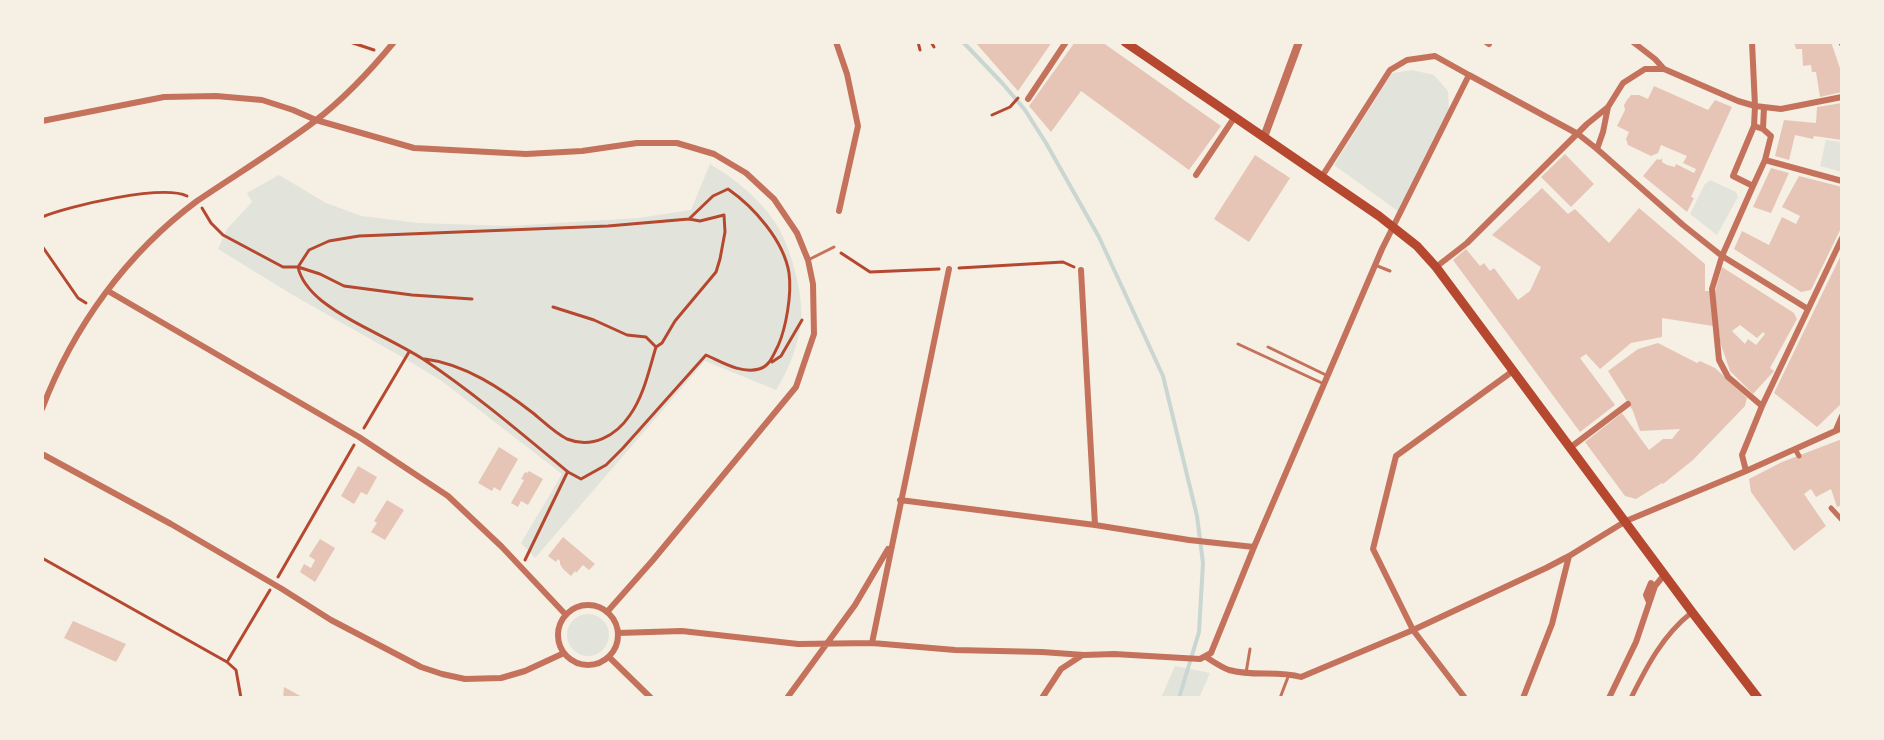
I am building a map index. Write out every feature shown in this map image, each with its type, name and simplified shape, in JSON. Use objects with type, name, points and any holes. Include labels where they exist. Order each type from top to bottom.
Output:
[{"type":"main road","points":[[1125,42],[1417,246],[1436,267],[1758,698]]},
{"type":"street","points":[[42,409],[73,343],[94,309],[142,250],[180,213],[338,102],[394,42]]},
{"type":"street","points":[[836,42],[847,74],[858,126],[839,211]]},
{"type":"street","points":[[1025,97],[1066,42]]},
{"type":"street","points":[[1264,137],[1299,42]]},
{"type":"street","points":[[1633,42],[1664,69]]},
{"type":"street","points":[[1752,42],[1754,126],[1733,176],[1753,186]]},
{"type":"street","points":[[1321,178],[1390,70],[1407,60],[1435,56],[1578,134],[1722,256],[1808,309]]},
{"type":"street","points":[[1436,267],[1467,243],[1608,107],[1623,83],[1645,69],[1664,69],[1755,106],[1781,109],[1842,97]]},
{"type":"street","points":[[1203,658],[1211,653],[1392,226],[1469,75]]},
{"type":"street","points":[[42,121],[164,97],[216,96],[262,100],[316,120],[414,148],[526,154],[582,151],[637,143],[677,143],[714,154],[746,173],[774,199],[797,233],[808,260],[813,284],[814,334],[796,387],[607,612]]},
{"type":"street","points":[[1597,149],[1608,107]]},
{"type":"street","points":[[1763,129],[1764,107]]},
{"type":"street","points":[[1196,175],[1234,118]]},
{"type":"street","points":[[1754,126],[1771,136],[1765,160],[1722,256],[1712,289],[1719,360],[1728,377],[1762,406]]},
{"type":"street","points":[[1765,160],[1842,181]]},
{"type":"street","points":[[1746,471],[1742,455],[1762,406],[1842,238]]},
{"type":"street","points":[[872,643],[949,269]]},
{"type":"street","points":[[1081,270],[1095,525]]},
{"type":"street","points":[[108,291],[359,437],[448,496],[566,615]]},
{"type":"street","points":[[1465,698],[1413,630],[1373,549],[1396,456],[1513,371]]},
{"type":"street","points":[[1571,447],[1628,404]]},
{"type":"street","points":[[618,633],[682,631],[798,644],[872,643],[955,650],[1203,658],[1227,669],[1246,673],[1290,673],[1301,677],[1413,630],[1569,556],[1626,521],[1797,453],[1839,429],[1842,416]]},
{"type":"street","points":[[42,454],[171,524],[331,620],[421,667],[465,679],[501,678],[564,653]]},
{"type":"street","points":[[900,500],[1254,547]]},
{"type":"street","points":[[1831,508],[1842,520]]},
{"type":"street","points":[[787,698],[855,605],[892,542]]},
{"type":"street","points":[[1523,698],[1552,624],[1569,556]]},
{"type":"street","points":[[1609,698],[1636,642],[1655,586],[1665,574]]},
{"type":"street","points":[[1649,603],[1646,595],[1651,583]]},
{"type":"street","points":[[590,605],[607,612],[613,618],[618,633],[614,651],[601,662],[584,665],[574,662],[559,643],[560,623],[572,610],[581,606],[590,605]]},
{"type":"street","points":[[1631,698],[1662,641],[1692,612]]},
{"type":"street","points":[[1042,698],[1061,669],[1084,655]]},
{"type":"street","points":[[609,657],[651,698]]},
{"type":"lane","points":[[808,260],[834,247]]},
{"type":"lane","points":[[1375,265],[1390,271]]},
{"type":"lane","points":[[1238,344],[1324,384]]},
{"type":"lane","points":[[1268,347],[1328,376]]},
{"type":"lane","points":[[1246,673],[1250,649]]},
{"type":"lane","points":[[1280,698],[1290,673]]},
{"type":"path","points":[[350,42],[385,54]]},
{"type":"path","points":[[918,42],[920,50]]},
{"type":"path","points":[[931,42],[934,47]]},
{"type":"path","points":[[992,115],[1025,97]]},
{"type":"path","points":[[689,219],[713,196],[728,189],[746,201],[779,245],[789,273],[788,305],[785,331],[768,364]]},
{"type":"path","points":[[42,217],[112,198],[180,192],[197,201],[223,235],[283,267],[298,267],[344,286],[472,299]]},
{"type":"path","points":[[421,358],[452,365],[474,375],[569,439],[585,443],[608,437],[630,416],[645,386],[656,347],[716,272],[725,232],[724,215],[700,221],[689,219],[608,226],[359,236],[329,241],[309,250],[298,267],[300,276],[321,300],[347,318],[421,358],[581,479],[606,465],[706,355],[744,371],[761,369],[781,356],[802,320]]},
{"type":"path","points":[[42,246],[78,298],[94,309]]},
{"type":"path","points":[[553,307],[627,335],[646,337],[656,347]]},
{"type":"path","points":[[227,662],[409,352]]},
{"type":"path","points":[[521,567],[568,472]]},
{"type":"path","points":[[42,558],[227,662],[236,670],[241,698]]},
{"type":"shaded area","points":[[1412,70],[1434,75],[1448,91],[1449,113],[1402,214],[1334,165],[1392,73]]},
{"type":"shaded area","points":[[1826,140],[1842,142],[1842,172],[1820,166]]},
{"type":"shaded area","points":[[710,164],[737,182],[761,204],[785,242],[798,283],[801,310],[798,339],[789,366],[776,390],[705,361],[535,558],[521,543],[562,474],[443,382],[218,249],[227,229],[252,202],[247,193],[279,175],[326,203],[362,216],[418,223],[508,226],[638,218],[691,210]]},
{"type":"shaded area","points":[[1710,180],[1736,192],[1738,197],[1717,235],[1690,214]]},
{"type":"shaded area","points":[[588,614],[603,620],[609,635],[603,650],[588,656],[573,650],[567,635],[573,620]]},
{"type":"shaded area","points":[[1175,666],[1210,673],[1199,698],[1161,698]]},
{"type":"building","points":[[975,42],[1052,42],[1018,91]]},
{"type":"building","points":[[1075,42],[1102,42],[1221,126],[1189,170],[1081,91],[1051,132],[1029,106]]},
{"type":"building","points":[[1794,42],[1831,42],[1842,74],[1842,92],[1820,97],[1816,72],[1812,72],[1811,65],[1803,66],[1802,49],[1796,49]]},
{"type":"building","points":[[1654,86],[1708,110],[1715,100],[1732,107],[1687,212],[1643,176],[1657,159],[1662,158],[1667,165],[1675,167],[1676,164],[1694,173],[1696,169],[1683,163],[1687,156],[1661,145],[1658,153],[1651,156],[1628,145],[1626,139],[1629,132],[1617,126],[1631,95],[1648,99]]},
{"type":"building","points":[[1842,103],[1842,140],[1795,135],[1789,160],[1775,156],[1784,120],[1816,123],[1817,107]]},
{"type":"building","points":[[1565,154],[1594,184],[1571,207],[1541,177]]},
{"type":"building","points":[[1255,155],[1290,178],[1249,242],[1214,219]]},
{"type":"building","points":[[1771,168],[1789,173],[1771,213],[1753,207]]},
{"type":"building","points":[[1799,176],[1842,187],[1842,226],[1811,290],[1801,292],[1734,249],[1742,231],[1769,245],[1782,217],[1796,224],[1800,216],[1782,207]]},
{"type":"building","points":[[1542,188],[1568,214],[1575,209],[1609,243],[1639,208],[1705,264],[1705,291],[1710,291],[1713,326],[1662,318],[1662,337],[1631,343],[1600,369],[1586,354],[1580,358],[1615,405],[1580,432],[1453,260],[1466,249],[1480,266],[1484,263],[1490,271],[1494,268],[1518,300],[1530,291],[1541,267],[1492,235]]},
{"type":"building","points":[[1842,253],[1842,403],[1817,427],[1774,393]]},
{"type":"building","points":[[1722,267],[1794,313],[1797,319],[1770,368],[1774,371],[1753,394],[1730,371],[1720,342],[1715,292]],"holes":[[[1740,325],[1757,338],[1763,332],[1765,334],[1756,345],[1748,339],[1745,344],[1732,331]]]},
{"type":"building","points":[[1658,343],[1697,363],[1700,361],[1715,368],[1747,398],[1745,406],[1693,460],[1663,484],[1636,499],[1625,496],[1585,442],[1622,413],[1649,450],[1663,439],[1672,439],[1680,429],[1640,431],[1633,411],[1608,371],[1638,349]]},
{"type":"building","points":[[1842,439],[1842,505],[1837,507],[1831,489],[1816,497],[1811,489],[1804,494],[1826,526],[1794,551],[1751,492],[1749,479],[1782,462]]},
{"type":"building","points":[[499,447],[518,459],[500,491],[494,487],[492,491],[478,483]]},
{"type":"building","points":[[358,466],[377,477],[367,495],[361,492],[354,504],[341,496]]},
{"type":"building","points":[[529,471],[543,479],[528,505],[521,501],[518,507],[511,503],[524,480],[521,479]]},
{"type":"building","points":[[387,500],[404,510],[385,540],[371,532]]},
{"type":"building","points":[[563,537],[595,564],[589,570],[583,565],[571,576],[558,559],[556,562],[548,556]]},
{"type":"building","points":[[320,539],[335,548],[315,582],[300,572],[304,564],[311,568],[315,560],[309,556]]},
{"type":"building","points":[[73,621],[126,644],[116,662],[64,638]]},
{"type":"building","points":[[284,687],[304,698],[283,698]]},
{"type":"waterway","points":[[963,42],[1025,110],[1046,143],[1099,237],[1163,376],[1197,516],[1203,563],[1199,632],[1179,698]]}]
